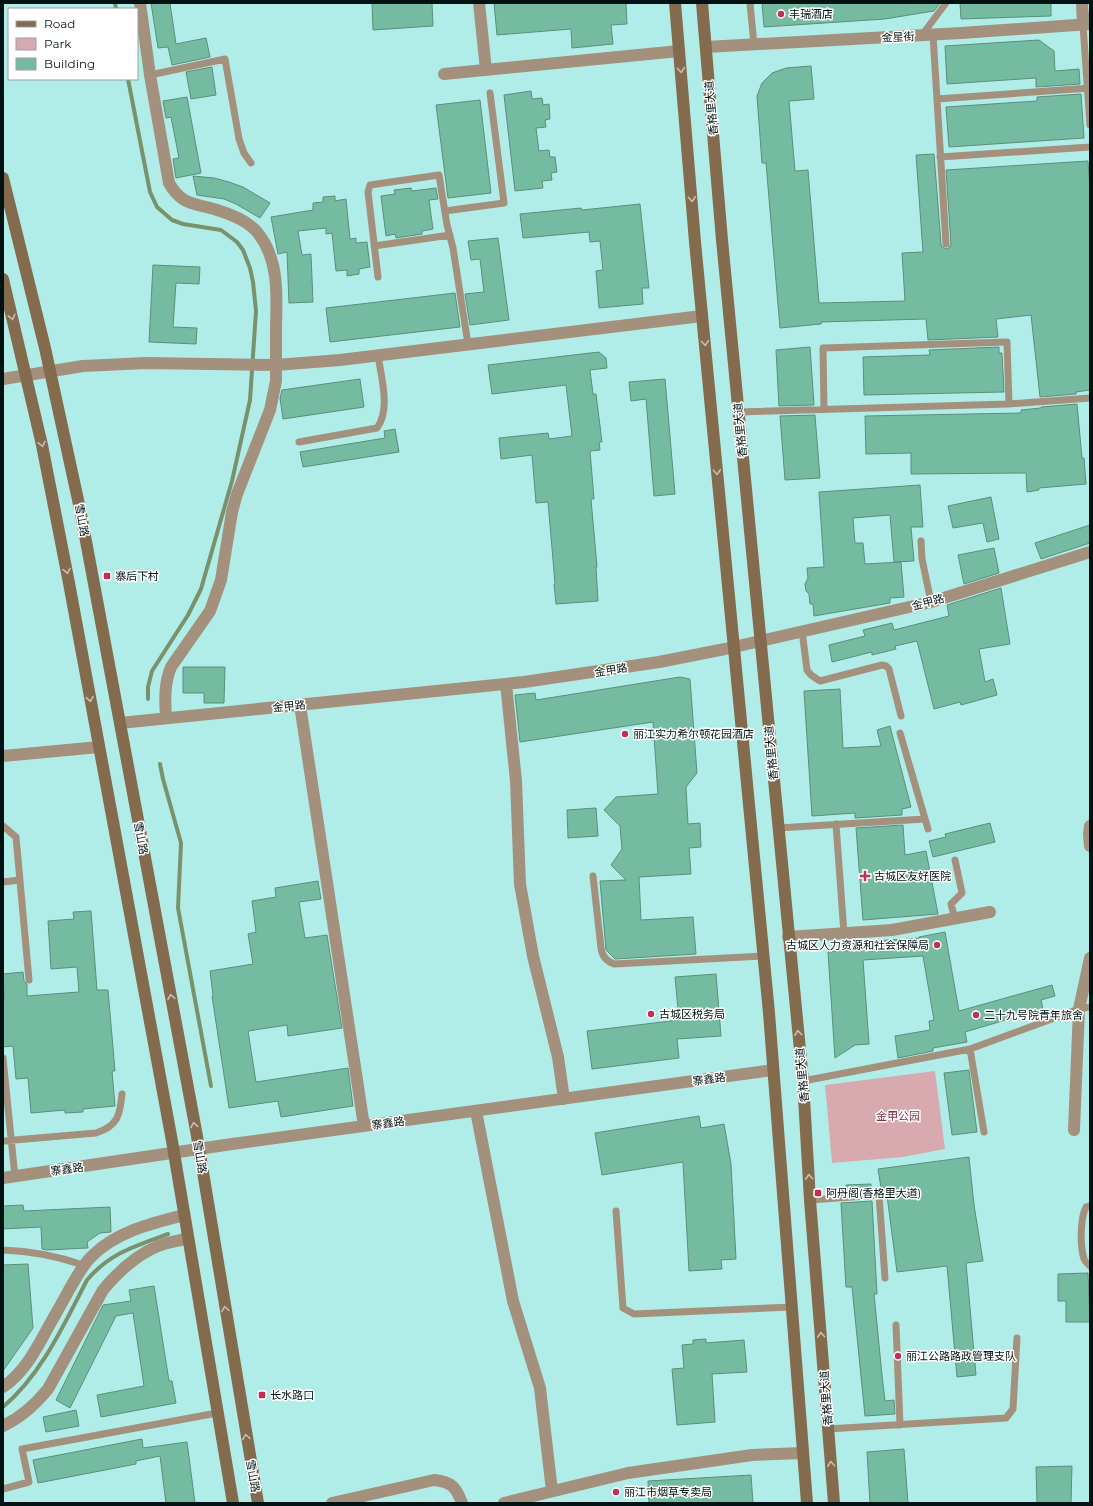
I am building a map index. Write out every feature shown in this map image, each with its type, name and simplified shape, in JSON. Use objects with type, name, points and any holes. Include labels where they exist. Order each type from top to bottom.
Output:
[{"type":"main road","points":[[676,3],[702,316],[773,1070],[807,1503]]},
{"type":"main road","name":"香格里大道","points":[[702,3],[721,232],[803,1081],[810,1200],[834,1503]]},
{"type":"main road","name":"雪山路","points":[[3,178],[50,371],[80,509],[199,1149],[258,1503]]},
{"type":"main road","points":[[3,279],[26,375],[54,506],[174,1153],[233,1503]]},
{"type":"street","points":[[140,3],[150,75],[167,176],[172,189],[188,203],[227,213],[248,224],[257,231],[271,260],[277,282],[276,381],[270,410],[258,436],[237,494],[225,560],[216,595],[210,611],[168,673],[165,693],[166,718]]},
{"type":"street","points":[[479,3],[486,70]]},
{"type":"street","points":[[1082,3],[1088,21]]},
{"type":"street","name":"金星街","points":[[706,47],[928,35],[1088,21]]},
{"type":"street","points":[[444,74],[679,51]]},
{"type":"street","points":[[3,379],[83,366],[146,363],[276,365],[340,360],[702,316]]},
{"type":"street","name":"金甲路","points":[[120,723],[506,684],[592,673],[659,662],[734,647],[931,602],[1090,552]]},
{"type":"street","points":[[506,684],[516,782],[520,884],[533,956],[558,1056],[564,1099]]},
{"type":"street","points":[[300,705],[364,1126]]},
{"type":"street","points":[[3,756],[99,747]]},
{"type":"street","points":[[1090,826],[1090,846]]},
{"type":"street","points":[[788,937],[892,930],[990,912]]},
{"type":"street","points":[[1074,1130],[1084,1008],[1090,958]]},
{"type":"street","name":"寨鑫路","points":[[9,1178],[199,1149],[773,1070]]},
{"type":"street","points":[[476,1111],[513,1301],[540,1388],[552,1491]]},
{"type":"street","points":[[3,1387],[17,1375],[31,1357],[83,1266],[99,1249],[109,1242],[152,1223],[184,1215]]},
{"type":"street","points":[[3,1426],[24,1414],[48,1389],[103,1290],[114,1277],[126,1266],[149,1250],[188,1238]]},
{"type":"street","points":[[504,1503],[628,1473],[752,1455],[803,1453]]},
{"type":"street","points":[[332,1503],[434,1480],[447,1483],[456,1488],[462,1503]]},
{"type":"lane","points":[[750,3],[754,45]]},
{"type":"lane","points":[[946,3],[928,35],[937,99],[946,244]]},
{"type":"lane","points":[[1088,21],[1090,125]]},
{"type":"lane","points":[[150,75],[225,59],[239,139],[244,153],[250,163]]},
{"type":"lane","points":[[937,99],[1089,88]]},
{"type":"lane","points":[[445,211],[504,203],[490,93]]},
{"type":"lane","points":[[940,157],[1090,147]]},
{"type":"lane","points":[[378,277],[368,192],[370,185],[439,175],[453,248],[468,344]]},
{"type":"lane","points":[[374,246],[450,235]]},
{"type":"lane","points":[[824,409],[823,348],[1007,342],[1009,404]]},
{"type":"lane","points":[[299,442],[377,428],[382,418],[384,405],[378,356]]},
{"type":"lane","points":[[738,412],[1009,404],[1090,398]]},
{"type":"lane","points":[[921,541],[922,559],[931,602]]},
{"type":"lane","points":[[802,631],[807,670],[811,675],[820,681],[882,665],[886,666],[889,669],[901,716]]},
{"type":"lane","points":[[900,733],[928,829]]},
{"type":"lane","points":[[778,828],[925,819]]},
{"type":"lane","points":[[836,824],[844,934]]},
{"type":"lane","points":[[3,826],[16,837],[29,980]]},
{"type":"lane","points":[[954,919],[951,904],[962,893],[955,860]]},
{"type":"lane","points":[[593,876],[601,948],[603,956],[610,963],[763,956]]},
{"type":"lane","points":[[3,882],[20,880]]},
{"type":"lane","points":[[803,1081],[970,1049],[1084,1008]]},
{"type":"lane","points":[[970,1049],[984,1132]]},
{"type":"lane","points":[[3,1058],[11,1141],[9,1178]]},
{"type":"lane","points":[[3,1141],[96,1133],[104,1131],[111,1126],[121,1112],[122,1094]]},
{"type":"lane","points":[[810,1200],[879,1195],[885,1278]]},
{"type":"lane","points":[[1090,1206],[1086,1207],[1081,1225],[1084,1260],[1090,1266]]},
{"type":"lane","points":[[616,1211],[623,1308],[634,1314],[792,1307]]},
{"type":"lane","points":[[3,1250],[34,1252],[50,1255],[83,1266]]},
{"type":"lane","points":[[896,1325],[900,1425]]},
{"type":"lane","points":[[828,1429],[1006,1418],[1013,1409],[1017,1338]]},
{"type":"lane","points":[[3,1489],[29,1482],[22,1449],[217,1413]]},
{"type":"green space","name":"金甲公园","points":[[935,1071],[945,1149],[903,1157],[832,1163],[825,1085]]},
{"type":"building","points":[[151,3],[170,3],[176,44],[206,38],[210,57],[172,65],[168,47],[158,48]]},
{"type":"building","points":[[372,3],[432,3],[433,26],[373,30]]},
{"type":"building","points":[[494,3],[626,3],[627,24],[611,25],[613,44],[572,48],[571,29],[497,35]]},
{"type":"building","points":[[762,3],[940,3],[934,11],[885,19],[764,27]]},
{"type":"building","points":[[960,3],[1051,3],[1051,16],[961,19]]},
{"type":"building","points":[[1039,40],[1054,51],[1055,71],[1079,69],[1080,84],[1036,87],[1036,78],[947,84],[945,46]]},
{"type":"building","points":[[811,66],[814,99],[789,101],[795,171],[808,170],[819,303],[905,301],[902,253],[923,252],[916,155],[934,154],[941,244],[942,247],[946,249],[949,248],[951,244],[946,170],[1088,161],[1090,190],[1090,390],[1076,392],[1076,394],[1040,397],[1031,315],[996,319],[998,337],[928,340],[926,319],[821,322],[821,324],[780,328],[766,163],[762,163],[757,96],[762,83],[772,73],[786,68]]},
{"type":"building","points":[[212,67],[216,95],[191,99],[186,72]]},
{"type":"building","points":[[531,91],[532,99],[542,98],[543,105],[549,104],[550,119],[545,120],[546,127],[536,128],[539,151],[549,150],[550,157],[555,157],[557,172],[551,173],[552,180],[542,181],[543,188],[515,191],[504,95]]},
{"type":"building","points":[[1081,94],[1084,138],[949,147],[946,107],[1037,101],[1037,97]]},
{"type":"building","points":[[187,97],[201,173],[176,178],[173,159],[179,158],[171,117],[166,118],[163,101]]},
{"type":"building","points":[[480,100],[491,193],[448,198],[436,105]]},
{"type":"building","points":[[193,176],[214,178],[229,182],[243,187],[270,203],[260,218],[224,199],[197,195]]},
{"type":"building","points":[[411,188],[412,191],[436,188],[438,199],[429,200],[433,229],[422,231],[422,234],[396,238],[395,234],[386,236],[381,196],[395,194],[394,190]]},
{"type":"building","points":[[335,196],[335,201],[346,199],[350,239],[356,238],[356,243],[367,242],[370,267],[359,269],[359,274],[347,276],[347,270],[336,271],[332,233],[326,234],[326,228],[298,231],[302,255],[311,254],[313,302],[289,303],[287,252],[278,254],[271,217],[313,210],[313,203],[323,202],[323,197]]},
{"type":"building","points":[[640,204],[649,288],[642,288],[643,304],[599,308],[596,271],[603,270],[600,241],[590,242],[589,232],[523,238],[520,214]]},
{"type":"building","points":[[498,238],[509,320],[470,325],[465,294],[484,292],[480,259],[471,260],[468,241]]},
{"type":"building","points":[[153,265],[200,267],[199,284],[176,283],[173,327],[197,328],[196,344],[149,342]]},
{"type":"building","points":[[455,293],[460,327],[330,342],[326,308]]},
{"type":"building","points":[[810,347],[814,405],[779,406],[776,350]]},
{"type":"building","points":[[999,347],[999,353],[1002,353],[1004,392],[864,395],[863,357],[930,355],[929,350]]},
{"type":"building","points":[[599,352],[606,358],[607,368],[590,370],[593,394],[596,394],[602,442],[599,442],[600,450],[590,451],[594,499],[591,499],[597,567],[598,601],[556,604],[548,502],[536,503],[532,455],[501,459],[499,438],[548,433],[549,439],[572,436],[566,385],[492,394],[488,365]]},
{"type":"building","points":[[360,379],[364,407],[283,419],[280,398],[282,390]]},
{"type":"building","points":[[665,379],[675,494],[654,496],[646,399],[631,401],[629,382]]},
{"type":"building","points":[[1077,404],[1086,484],[1039,488],[1039,490],[1027,492],[1026,473],[911,474],[911,453],[866,454],[865,416],[1021,413],[1021,410]]},
{"type":"building","points":[[815,415],[820,478],[785,480],[780,416]]},
{"type":"building","points":[[395,429],[399,452],[303,467],[300,452],[385,438],[384,431]]},
{"type":"building","points":[[920,485],[923,527],[911,527],[914,561],[894,562],[890,515],[853,518],[855,543],[863,543],[865,564],[901,562],[904,597],[890,598],[890,603],[814,616],[813,604],[810,604],[809,594],[806,591],[805,584],[808,578],[807,568],[824,567],[819,492]]},
{"type":"building","points":[[991,497],[999,539],[987,542],[983,523],[953,528],[948,506]]},
{"type":"building","points":[[1090,525],[1090,543],[1041,559],[1035,543]]},
{"type":"building","points":[[994,548],[999,573],[964,584],[958,555]]},
{"type":"building","points":[[1001,588],[1010,644],[979,649],[985,682],[993,679],[997,695],[961,705],[960,702],[934,709],[917,641],[895,646],[896,649],[872,655],[872,652],[832,662],[829,645],[865,636],[863,630],[892,623],[894,630],[949,616],[947,605]]},
{"type":"building","points":[[183,667],[225,667],[224,703],[204,703],[204,693],[183,693]]},
{"type":"building","points":[[680,677],[690,679],[697,773],[686,787],[688,824],[700,823],[701,847],[689,848],[691,874],[639,877],[641,920],[693,917],[696,954],[615,959],[606,950],[600,881],[626,880],[611,865],[622,849],[620,826],[604,810],[616,797],[658,794],[653,722],[520,742],[515,695],[535,693],[536,700]]},
{"type":"building","points":[[840,689],[843,748],[881,746],[877,730],[890,726],[911,807],[902,809],[902,815],[855,818],[855,813],[812,816],[804,691]]},
{"type":"building","points":[[596,808],[598,836],[568,838],[567,810]]},
{"type":"building","points":[[990,823],[995,842],[933,857],[929,841],[946,837],[945,834]]},
{"type":"building","points":[[903,825],[905,855],[926,851],[938,914],[863,920],[856,828]]},
{"type":"building","points":[[318,881],[321,899],[299,902],[305,938],[327,935],[342,1028],[288,1036],[287,1025],[248,1031],[256,1082],[348,1068],[353,1106],[281,1117],[278,1101],[229,1108],[212,996],[210,971],[253,964],[248,934],[256,932],[252,901],[276,897],[275,888]]},
{"type":"building","points":[[91,911],[97,990],[108,990],[115,1071],[112,1071],[115,1106],[83,1109],[83,1112],[65,1113],[65,1110],[31,1113],[28,1078],[16,1079],[13,1046],[3,1047],[3,974],[23,972],[24,981],[27,984],[27,996],[79,992],[77,967],[51,969],[48,921],[74,919],[73,912]]},
{"type":"building","points":[[945,932],[959,1011],[1052,985],[1055,996],[1041,1000],[1043,1009],[965,1032],[967,1042],[933,1048],[933,1051],[898,1058],[895,1036],[930,1030],[929,1021],[934,1020],[923,956],[863,960],[869,1044],[855,1045],[835,1058],[828,952],[874,949],[873,941],[920,938],[919,937]]},
{"type":"building","points":[[716,974],[721,1036],[677,1039],[679,1058],[592,1069],[587,1031],[679,1020],[675,977]]},
{"type":"building","points":[[969,1070],[977,1132],[952,1135],[944,1073]]},
{"type":"building","points":[[699,1116],[701,1128],[724,1124],[731,1164],[736,1259],[721,1260],[722,1269],[689,1271],[683,1162],[602,1175],[595,1133]]},
{"type":"building","points":[[969,1157],[974,1205],[983,1261],[966,1263],[976,1375],[957,1377],[947,1266],[897,1272],[886,1188],[881,1188],[878,1169]]},
{"type":"building","points":[[871,1184],[871,1191],[846,1192],[846,1185]]},
{"type":"building","points":[[872,1201],[877,1294],[874,1294],[882,1375],[885,1401],[894,1400],[895,1414],[865,1416],[852,1287],[846,1287],[841,1203]]},
{"type":"building","points":[[23,1205],[24,1211],[110,1207],[111,1232],[100,1233],[87,1242],[88,1248],[42,1249],[41,1227],[3,1229],[3,1206]]},
{"type":"building","points":[[28,1264],[33,1328],[3,1371],[3,1265]]},
{"type":"building","points":[[1088,1273],[1090,1322],[1066,1322],[1066,1301],[1058,1301],[1058,1274]]},
{"type":"building","points":[[154,1286],[169,1381],[172,1381],[176,1403],[101,1417],[97,1395],[144,1386],[133,1313],[116,1316],[70,1408],[56,1400],[103,1305],[131,1301],[129,1290]]},
{"type":"building","points":[[706,1339],[706,1343],[744,1340],[747,1372],[712,1374],[715,1422],[677,1425],[672,1369],[684,1368],[682,1345],[693,1344],[693,1340]]},
{"type":"building","points":[[76,1410],[79,1426],[46,1432],[43,1417]]},
{"type":"building","points":[[142,1439],[143,1448],[187,1442],[195,1503],[166,1503],[160,1456],[136,1461],[136,1464],[38,1483],[33,1460]]},
{"type":"building","points":[[904,1449],[908,1503],[870,1503],[867,1452]]},
{"type":"building","points":[[1072,1466],[1071,1503],[1037,1503],[1036,1467]]},
{"type":"building","points":[[751,1475],[753,1503],[649,1503],[648,1481]]},
{"type":"waterway","points":[[115,3],[116,8]]},
{"type":"waterway","points":[[128,80],[150,192],[157,207],[172,220],[183,224],[221,230],[237,242],[243,250],[250,268],[256,311],[250,400],[232,481],[201,589],[188,615],[152,671],[148,687],[148,699]]},
{"type":"waterway","points":[[160,764],[181,843],[178,908],[211,1086]]},
{"type":"waterway","points":[[3,1407],[17,1394],[41,1364],[61,1331],[87,1280],[105,1263],[124,1251],[168,1234]]},
{"type":"place","name":"丰瑞酒店","points":[[781,14]]},
{"type":"place","name":"寨后下村","points":[[107,576]]},
{"type":"place","name":"丽江实力希尔顿花园酒店","points":[[625,734]]},
{"type":"place","name":"古城区友好医院","points":[[865,876]]},
{"type":"place","name":"古城区人力资源和社会保障局","points":[[937,945]]},
{"type":"place","name":"古城区税务局","points":[[651,1014]]},
{"type":"place","name":"二十九号院青年旅舍","points":[[976,1015]]},
{"type":"place","name":"阿丹阁(香格里大道)","points":[[818,1193]]},
{"type":"place","name":"丽江公路路政管理支队","points":[[898,1356]]},
{"type":"place","name":"长水路口","points":[[262,1395]]},
{"type":"place","name":"丽江市烟草专卖局","points":[[616,1492]]}]
